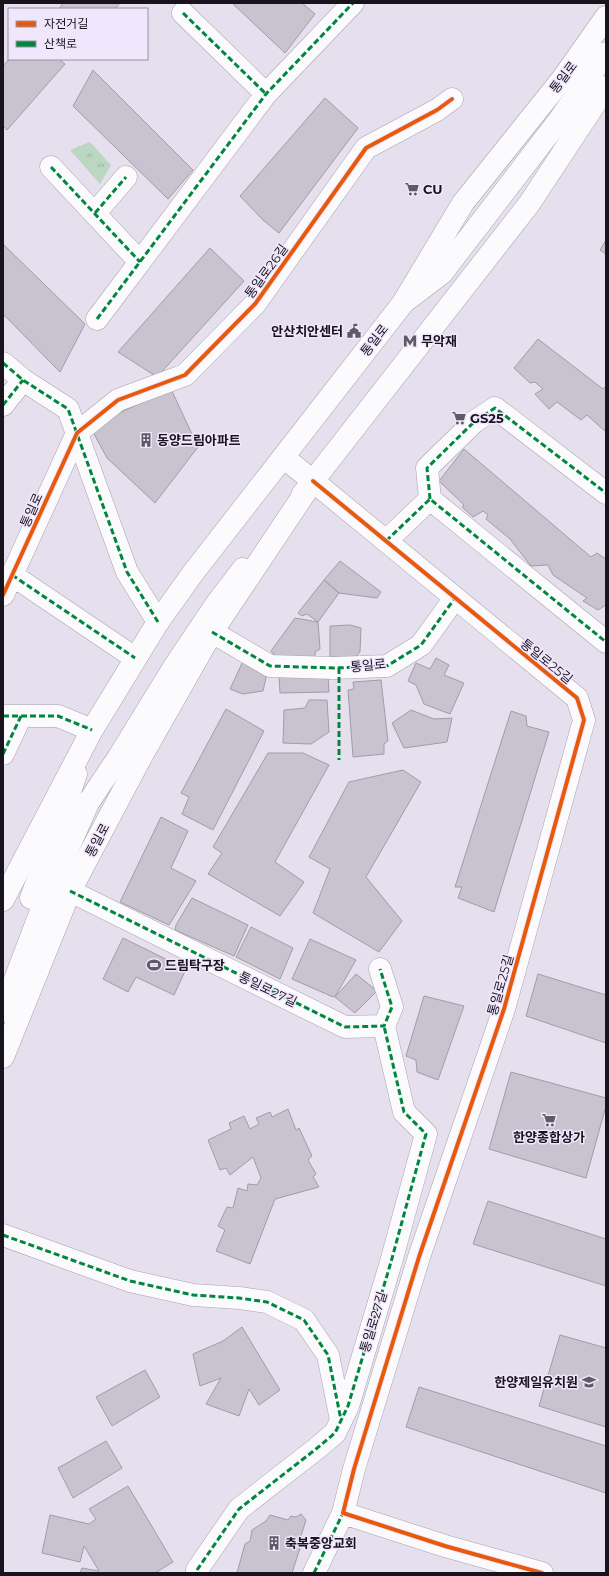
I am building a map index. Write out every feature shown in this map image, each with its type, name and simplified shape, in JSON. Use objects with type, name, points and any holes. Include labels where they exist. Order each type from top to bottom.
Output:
[{"type":"street","points":[[97,319],[266,94],[353,3]]},
{"type":"street","points":[[183,13],[266,94]]},
{"type":"street","name":"통일로","points":[[3,900],[89,738],[135,658],[158,622],[192,573],[403,303],[464,203],[563,78],[606,17]]},
{"type":"street","points":[[403,303],[442,273],[557,123],[606,53]]},
{"type":"street","name":"통일로","points":[[3,1057],[70,891],[145,750],[212,632],[314,481],[529,204],[606,87]]},
{"type":"street","name":"통일로26길","points":[[77,433],[118,400],[185,376],[255,304],[366,148],[437,110],[452,99]]},
{"type":"street","points":[[51,167],[140,262]]},
{"type":"street","points":[[95,214],[126,176]]},
{"type":"street","points":[[3,363],[23,380],[68,410],[127,572],[158,622]]},
{"type":"street","points":[[3,405],[23,380]]},
{"type":"street","points":[[606,493],[495,408],[474,422],[428,468],[430,499],[606,642]]},
{"type":"street","name":"통일로","points":[[3,595],[77,433]]},
{"type":"street","name":"통일로25길","points":[[283,457],[577,698],[584,720],[498,1029],[419,1258],[356,1462],[343,1514],[314,1573]]},
{"type":"street","points":[[3,1011],[44,903],[88,803],[118,758],[174,667],[217,603],[314,481]]},
{"type":"street","points":[[386,541],[430,499]]},
{"type":"street","points":[[12,575],[135,658]]},
{"type":"street","name":"통일로","points":[[212,632],[270,666],[334,668],[387,666],[421,645],[455,598]]},
{"type":"street","points":[[3,754],[12,716],[58,716],[89,738],[58,827],[3,972]]},
{"type":"street","name":"통일로27길","points":[[70,891],[345,1027],[384,1026],[404,1112],[426,1134],[391,1262],[348,1406],[335,1432],[316,1449],[239,1509],[197,1570]]},
{"type":"street","points":[[380,969],[392,1007],[384,1026]]},
{"type":"street","points":[[3,1235],[130,1281],[193,1295],[239,1298],[267,1302],[304,1320],[328,1355],[341,1420]]},
{"type":"street","points":[[343,1514],[445,1546],[542,1573]]},
{"type":"green space","points":[[90,142],[111,165],[100,184],[70,150]]},
{"type":"building","points":[[63,3],[120,3],[116,8],[60,8]]},
{"type":"building","points":[[232,3],[302,3],[315,14],[285,53]]},
{"type":"building","points":[[8,60],[60,60],[65,64],[7,130],[3,126],[3,66]]},
{"type":"building","points":[[93,70],[193,170],[168,199],[73,106]]},
{"type":"building","points":[[325,98],[358,128],[279,233],[263,220],[240,196]]},
{"type":"building","points":[[606,240],[606,254],[600,250]]},
{"type":"building","points":[[3,244],[85,324],[60,372],[3,314]]},
{"type":"building","points":[[210,248],[244,281],[157,377],[118,352]]},
{"type":"building","points":[[538,339],[603,389],[606,386],[606,432],[587,415],[581,420],[557,402],[549,409],[535,394],[543,389],[535,382],[530,383],[514,368]]},
{"type":"building","name":"동양드림아파트","points":[[171,389],[198,447],[155,503],[107,458],[93,432],[115,415]]},
{"type":"building","points":[[464,449],[591,557],[597,553],[606,559],[606,605],[598,610],[583,601],[587,598],[553,575],[548,565],[531,566],[510,539],[486,519],[488,515],[483,511],[473,517],[462,507],[464,505],[439,481]]},
{"type":"building","points":[[340,561],[381,592],[377,598],[339,593],[324,580]]},
{"type":"building","points":[[324,580],[339,593],[318,622],[307,614],[302,616],[298,613]]},
{"type":"building","points":[[295,618],[318,622],[320,649],[315,652],[315,658],[277,658],[271,651]]},
{"type":"building","points":[[350,625],[361,628],[360,652],[354,658],[330,657],[330,626]]},
{"type":"building","points":[[436,658],[449,665],[444,675],[464,683],[450,714],[424,704],[416,685],[408,681],[416,663],[430,669]]},
{"type":"building","points":[[244,659],[267,673],[263,691],[243,694],[230,689]]},
{"type":"building","points":[[328,675],[329,692],[280,693],[279,676]]},
{"type":"building","points":[[381,680],[388,741],[384,744],[384,754],[353,757],[348,690],[354,689],[353,682]]},
{"type":"building","points":[[309,700],[327,700],[329,732],[311,744],[283,743],[284,710],[305,708]]},
{"type":"building","points":[[226,709],[264,731],[213,830],[182,814],[189,797],[181,793]]},
{"type":"building","points":[[411,710],[434,719],[452,718],[447,742],[404,748],[392,723]]},
{"type":"building","points":[[511,711],[526,716],[527,726],[549,732],[494,912],[458,898],[462,887],[455,887]]},
{"type":"building","points":[[268,753],[303,753],[329,765],[275,862],[304,882],[280,916],[208,874],[222,853],[213,847]]},
{"type":"building","points":[[403,770],[421,782],[366,877],[402,921],[379,952],[313,913],[330,869],[309,857],[349,782]]},
{"type":"building","points":[[161,817],[188,831],[171,868],[196,881],[169,925],[120,902]]},
{"type":"building","points":[[192,898],[248,925],[234,956],[175,930],[176,925]]},
{"type":"building","points":[[251,927],[293,948],[280,979],[236,957]]},
{"type":"building","points":[[123,938],[186,969],[174,995],[136,977],[128,992],[103,979]]},
{"type":"building","points":[[310,939],[356,960],[336,995],[333,997],[292,979]]},
{"type":"building","points":[[356,974],[377,991],[355,1013],[335,997]]},
{"type":"building","points":[[538,974],[606,995],[606,1043],[526,1016]]},
{"type":"building","points":[[424,996],[464,1006],[438,1080],[417,1072],[416,1060],[406,1056]]},
{"type":"building","points":[[511,1072],[606,1098],[606,1106],[586,1178],[489,1149]]},
{"type":"building","points":[[288,1109],[296,1130],[299,1128],[312,1156],[308,1160],[316,1174],[313,1177],[319,1187],[275,1199],[250,1264],[216,1251],[225,1230],[218,1226],[227,1207],[233,1208],[238,1188],[247,1191],[248,1184],[257,1185],[261,1178],[253,1157],[230,1175],[226,1168],[220,1170],[208,1140],[231,1129],[229,1123],[244,1116],[250,1129],[259,1124],[256,1118],[270,1112],[272,1117]]},
{"type":"building","points":[[488,1201],[606,1239],[606,1286],[473,1244]]},
{"type":"building","points":[[242,1327],[280,1390],[259,1405],[249,1389],[239,1416],[206,1404],[221,1378],[200,1386],[193,1354],[223,1341]]},
{"type":"building","name":"한양제일유치원","points":[[560,1335],[606,1348],[606,1427],[539,1406]]},
{"type":"building","points":[[145,1370],[160,1397],[112,1426],[96,1397]]},
{"type":"building","points":[[419,1387],[606,1446],[606,1493],[406,1427]]},
{"type":"building","points":[[106,1441],[122,1468],[73,1498],[58,1468]]},
{"type":"building","points":[[128,1486],[173,1562],[155,1573],[80,1573],[82,1568],[99,1571],[84,1546],[80,1562],[42,1553],[50,1515],[89,1524],[96,1519],[89,1509]]},
{"type":"building","name":"축복중앙교회","points":[[301,1514],[306,1520],[300,1539],[301,1545],[292,1573],[237,1573],[245,1544],[250,1541],[252,1530],[266,1521],[270,1515],[288,1520],[291,1516],[296,1517]]},
{"type":"marked path","points":[[97,319],[266,94],[353,3]]},
{"type":"marked path","points":[[183,13],[266,94]]},
{"type":"marked path","points":[[51,167],[140,262]]},
{"type":"marked path","points":[[95,213],[126,177]]},
{"type":"marked path","points":[[3,363],[23,380],[68,409],[127,572],[158,622]]},
{"type":"marked path","points":[[3,405],[23,380]]},
{"type":"marked path","points":[[430,499],[427,468],[474,422],[495,408],[606,493]]},
{"type":"marked path","points":[[386,541],[430,499],[606,642]]},
{"type":"marked path","points":[[12,575],[135,658]]},
{"type":"marked path","points":[[212,632],[270,666],[334,668],[387,666],[421,645],[455,598]]},
{"type":"marked path","points":[[339,668],[339,760]]},
{"type":"marked path","points":[[3,716],[58,716],[92,730]]},
{"type":"marked path","points":[[3,754],[21,716]]},
{"type":"marked path","points":[[70,891],[345,1027],[384,1026],[392,1007],[380,969]]},
{"type":"marked path","points":[[197,1570],[239,1509],[335,1433],[348,1406],[391,1262],[426,1134],[404,1112],[384,1026]]},
{"type":"marked path","points":[[3,1235],[130,1281],[193,1295],[239,1298],[267,1302],[304,1320],[328,1355],[341,1420]]},
{"type":"marked path","points":[[314,1573],[343,1513]]},
{"type":"cycle path","points":[[3,595],[77,433],[118,400],[185,375],[255,304],[366,148],[437,110],[452,99]]},
{"type":"cycle path","points":[[313,481],[577,698],[584,720],[504,1009],[419,1257],[354,1469],[343,1513],[445,1546],[542,1573]]},
{"type":"place","name":"CU","points":[[412,189]]},
{"type":"place","name":"안산치안센터","points":[[354,331]]},
{"type":"place","name":"무악재","points":[[410,341]]},
{"type":"place","name":"GS25","points":[[459,418]]},
{"type":"place","name":"동양드림아파트","points":[[146,440]]},
{"type":"place","name":"드림탁구장","points":[[154,965]]},
{"type":"place","name":"한양종합상가","points":[[549,1120]]},
{"type":"place","name":"한양제일유치원","points":[[589,1382]]},
{"type":"place","name":"축복중앙교회","points":[[274,1543]]}]
